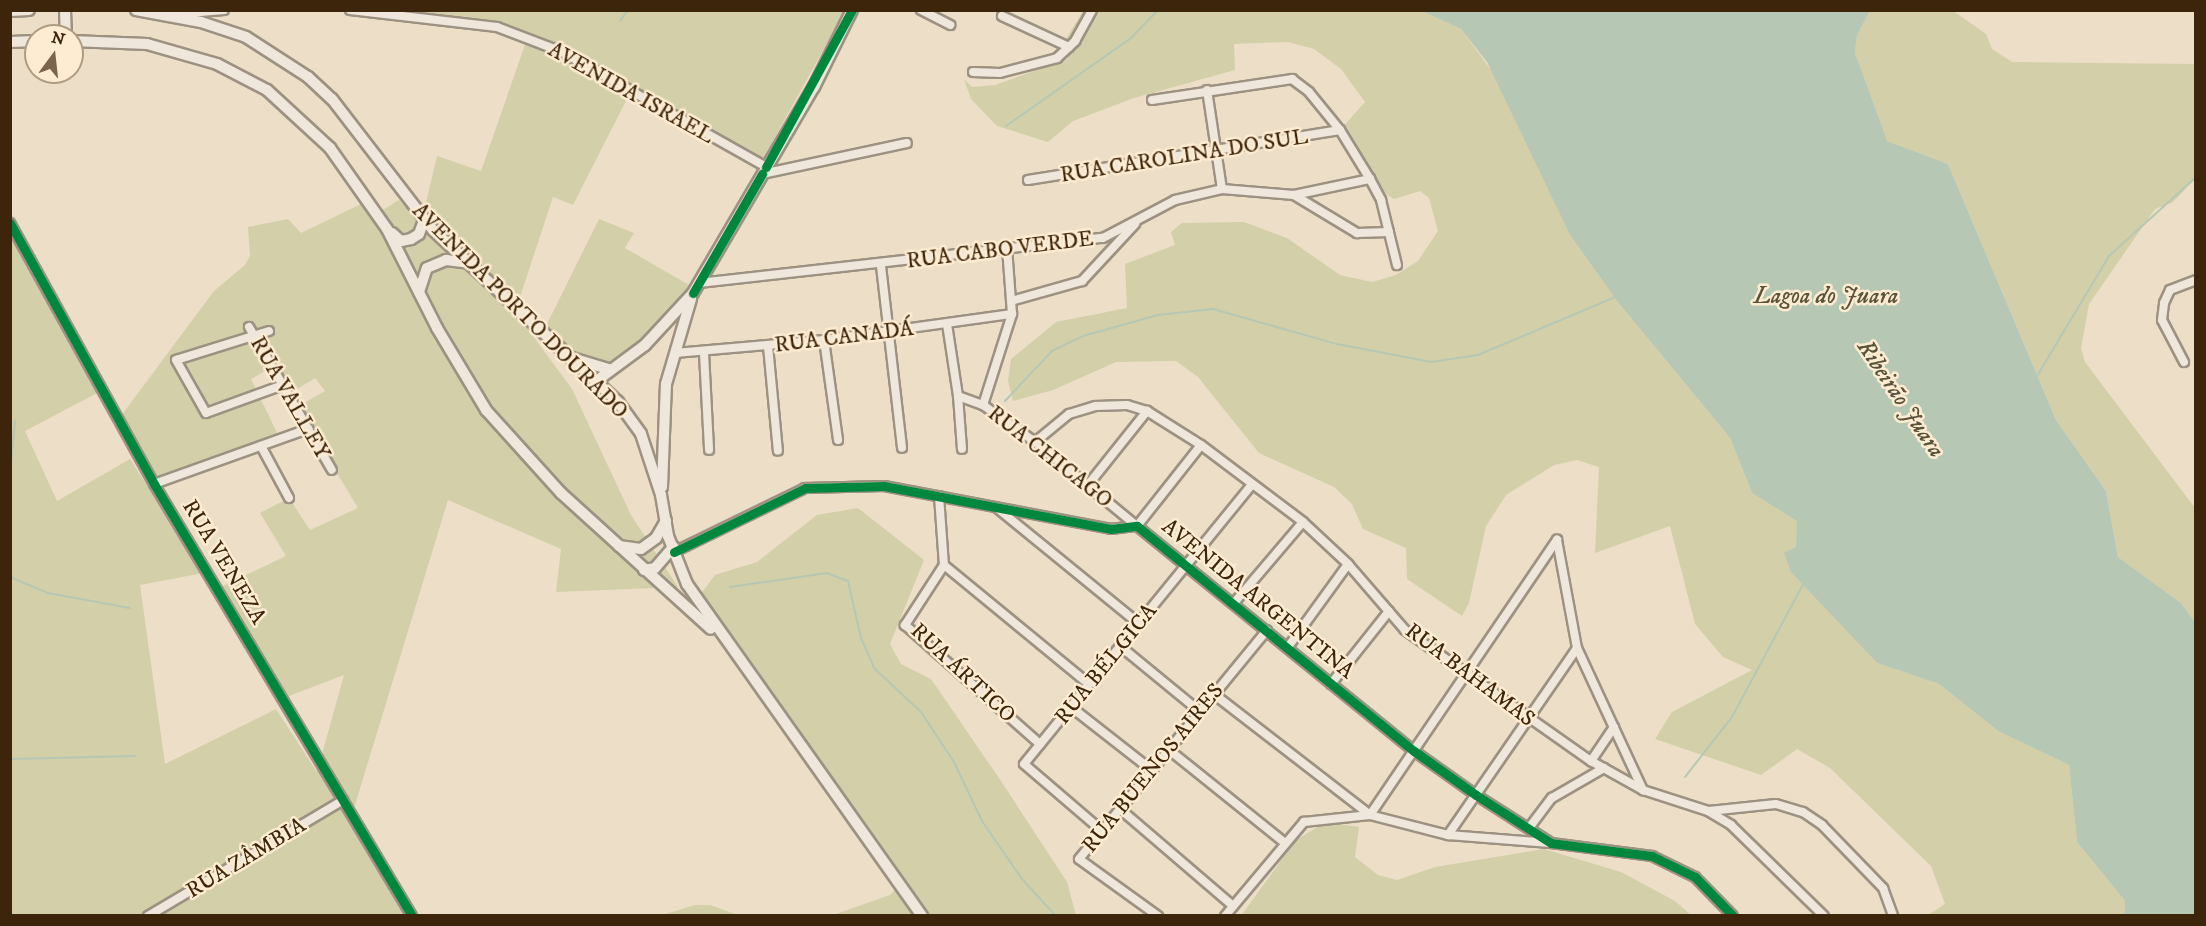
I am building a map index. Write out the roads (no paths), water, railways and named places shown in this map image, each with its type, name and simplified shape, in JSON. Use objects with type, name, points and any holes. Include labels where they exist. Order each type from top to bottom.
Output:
[{"type":"main road","points":[[10,11],[29,10]]},
{"type":"main road","name":"AVENIDA PORTO DOURADO","points":[[136,10],[166,15],[246,37],[308,77],[332,99],[424,220],[471,263],[542,336],[618,402],[641,434],[661,495],[673,550],[687,584],[722,639],[922,915]]},
{"type":"main road","points":[[595,382],[608,369],[645,345],[696,288],[764,171],[852,10]]},
{"type":"main road","name":"AVENIDA PORTO DOURADO","points":[[84,41],[147,44],[217,64],[267,90],[330,148],[387,228],[419,292],[486,410],[561,493],[722,639]]},
{"type":"main road","points":[[387,228],[401,241],[411,239],[419,234],[424,220]]},
{"type":"main road","points":[[419,292],[427,268],[446,260],[471,263]]},
{"type":"main road","points":[[661,495],[666,384],[696,288]]},
{"type":"main road","points":[[542,336],[573,359],[608,369]]},
{"type":"main road","points":[[619,546],[641,549],[656,538],[666,521]]},
{"type":"main road","points":[[644,570],[655,568],[673,550]]},
{"type":"street","points":[[166,15],[224,10]]},
{"type":"street","name":"AVENIDA ISRAEL","points":[[350,10],[442,18],[507,31],[562,52],[764,171]]},
{"type":"street","points":[[921,10],[950,25]]},
{"type":"street","points":[[973,72],[1000,73],[1057,58],[1069,47],[1091,11]]},
{"type":"street","points":[[1002,16],[1069,47]]},
{"type":"street","points":[[1152,100],[1292,79],[1309,92],[1340,130],[1371,179],[1389,232],[1397,265]]},
{"type":"street","points":[[1207,90],[1222,189]]},
{"type":"street","name":"RUA CAROLINA DO SUL","points":[[1028,180],[1216,152],[1340,130]]},
{"type":"street","points":[[764,171],[907,143]]},
{"type":"street","points":[[1294,195],[1371,179]]},
{"type":"street","name":"RUA CABO VERDE","points":[[696,288],[1103,238],[1175,200],[1222,189],[1294,195],[1357,233],[1389,232]]},
{"type":"street","points":[[1011,302],[1082,281],[1136,222]]},
{"type":"street","name":"RUA VENEZA","points":[[10,223],[154,484],[412,915]]},
{"type":"street","points":[[982,405],[1012,314],[1007,248]]},
{"type":"street","points":[[880,266],[902,448]]},
{"type":"street","points":[[2184,362],[2162,320],[2164,303],[2170,290],[2196,279]]},
{"type":"street","name":"RUA CANADÁ","points":[[675,353],[704,353],[824,340],[1012,314]]},
{"type":"street","name":"RUA CHICAGO","points":[[947,324],[963,449]]},
{"type":"street","name":"RUA VALLEY","points":[[249,327],[332,470]]},
{"type":"street","points":[[269,331],[176,360],[206,413],[283,385]]},
{"type":"street","points":[[824,340],[838,440]]},
{"type":"street","points":[[768,346],[778,451]]},
{"type":"street","points":[[704,353],[709,450]]},
{"type":"street","name":"RUA CHICAGO","points":[[958,396],[982,405],[1035,442],[1137,526]]},
{"type":"street","name":"RUA BAHAMAS","points":[[1035,442],[1069,414],[1096,406],[1127,405],[1147,411],[1201,445],[1303,522],[1348,564],[1405,630],[1528,719],[1591,761],[1643,790],[1708,811],[1731,825],[1824,915]]},
{"type":"street","points":[[1088,485],[1147,411]]},
{"type":"street","points":[[154,484],[308,429]]},
{"type":"street","points":[[1137,526],[1201,445]]},
{"type":"street","points":[[261,446],[289,498]]},
{"type":"street","name":"RUA BÉLGICA","points":[[1101,830],[1024,764],[1252,484]]},
{"type":"street","name":"AVENIDA ARGENTINA","points":[[673,550],[805,488],[884,486],[1111,529],[1137,526],[1187,564],[1414,751],[1476,795],[1551,843],[1652,856],[1695,877],[1733,915]]},
{"type":"street","points":[[939,496],[944,565],[1089,684]]},
{"type":"street","points":[[996,507],[1139,624]]},
{"type":"street","points":[[1234,603],[1303,522]]},
{"type":"street","points":[[1370,816],[1557,540],[1577,648],[1643,790]]},
{"type":"street","points":[[1287,646],[1348,564]]},
{"type":"street","name":"RUA ÁRTICO","points":[[944,565],[904,625],[1040,744]]},
{"type":"street","points":[[1331,684],[1389,611]]},
{"type":"street","name":"RUA BUENOS AIRES","points":[[1158,915],[1078,859],[1267,630]]},
{"type":"street","points":[[1120,646],[1199,711]]},
{"type":"street","points":[[1448,835],[1577,648]]},
{"type":"street","points":[[1215,695],[1370,816]]},
{"type":"street","points":[[1071,707],[1150,769]]},
{"type":"street","points":[[1591,761],[1614,727]]},
{"type":"street","points":[[1168,749],[1285,843]]},
{"type":"street","points":[[1529,828],[1552,798],[1604,768]]},
{"type":"street","name":"RUA ZÂMBIA","points":[[148,915],[343,800]]},
{"type":"street","points":[[1708,811],[1776,804],[1803,812],[1822,825],[1882,888],[1893,915]]},
{"type":"street","points":[[1120,809],[1233,906]]},
{"type":"street","points":[[1225,915],[1304,822],[1370,816],[1448,835],[1507,843],[1551,843]]},
{"type":"water","name":"Lagoa do Juara","points":[[1422,11],[1870,11],[1857,35],[1855,53],[1887,141],[1948,164],[2056,420],[2106,491],[2118,557],[2181,603],[2195,622],[2195,915],[2124,915],[2125,901],[2077,842],[2069,765],[1998,731],[1939,684],[1877,663],[1791,572],[1784,553],[1796,547],[1797,521],[1752,493],[1730,438],[1617,301],[1570,235],[1487,62],[1461,29]]},
{"type":"waterway","points":[[620,21],[628,10]]},
{"type":"waterway","points":[[1006,126],[1130,39],[1158,10]]},
{"type":"waterway","points":[[2037,376],[2109,256],[2196,177]]},
{"type":"waterway","points":[[1005,401],[1052,351],[1083,336],[1158,315],[1213,309],[1337,344],[1431,362],[1478,355],[1615,297]]},
{"type":"waterway","points":[[10,475],[15,420]]},
{"type":"waterway","points":[[730,587],[827,573],[848,581],[861,638],[875,669],[921,712],[954,762],[982,821],[1022,879],[1056,916]]},
{"type":"waterway","points":[[10,577],[48,593],[130,608]]},
{"type":"waterway","points":[[1685,777],[1732,717],[1804,583]]},
{"type":"waterway","points":[[10,759],[135,756]]},
{"type":"water label","name":"Ribeirão Juara","points":[[1900,399]]}]
